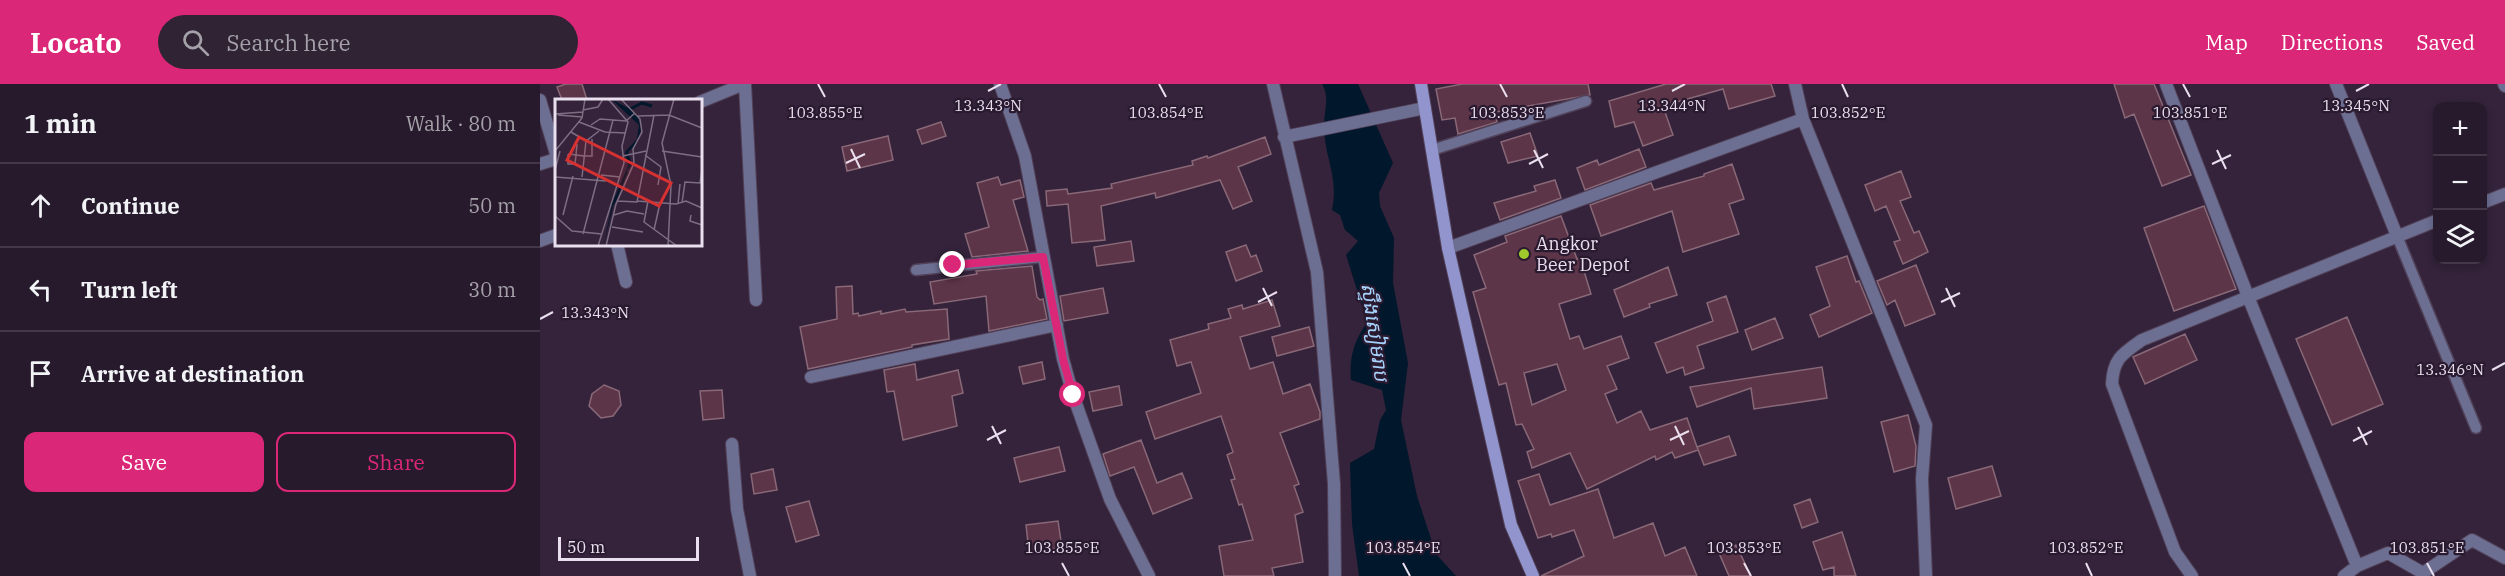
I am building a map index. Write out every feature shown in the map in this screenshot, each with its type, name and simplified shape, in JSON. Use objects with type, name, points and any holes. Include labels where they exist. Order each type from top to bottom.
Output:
[{"type":"street","points":[[702,101],[745,84],[756,300]]},
{"type":"street","points":[[1000,84],[1025,156],[1043,257],[1073,395],[1110,499],[1149,576]]},
{"type":"street","points":[[1273,84],[1317,272],[1332,461],[1335,576]]},
{"type":"street","points":[[1420,84],[1448,248],[1511,525],[1533,576]]},
{"type":"street","points":[[1795,84],[1803,119],[1926,425],[1922,479],[1926,576]]},
{"type":"street","points":[[2166,84],[2249,299],[2357,566]]},
{"type":"street","points":[[2336,84],[2397,236]]},
{"type":"street","points":[[540,100],[555,151]]},
{"type":"street","points":[[1284,137],[1395,112],[1425,108]]},
{"type":"street","points":[[1448,248],[1803,119]]},
{"type":"street","points":[[540,164],[555,159]]},
{"type":"street","points":[[2487,201],[2505,194]]},
{"type":"street","points":[[2192,576],[2175,552],[2112,384],[2113,367],[2125,352],[2142,340],[2249,299],[2433,222]]},
{"type":"street","points":[[540,241],[555,235]]},
{"type":"street","points":[[617,246],[626,282]]},
{"type":"street","points":[[811,377],[1057,325]]},
{"type":"street","points":[[732,444],[737,509],[750,576]]},
{"type":"street","points":[[2344,576],[2357,566],[2388,553],[2424,573],[2472,540],[2505,558]]},
{"type":"lane","points":[[1432,150],[1586,101]]},
{"type":"lane","points":[[2397,236],[2476,428]]},
{"type":"lane","points":[[916,270],[1043,257]]},
{"type":"water","name":"ស្ទឹងសៀមរាប","points":[[1322,84],[1358,84],[1393,163],[1379,193],[1380,206],[1394,238],[1393,283],[1408,363],[1401,420],[1417,496],[1436,554],[1456,576],[1359,576],[1352,524],[1350,463],[1374,449],[1380,420],[1386,410],[1382,390],[1351,380],[1353,350],[1367,322],[1346,255],[1358,241],[1345,230],[1340,215],[1332,210],[1334,187],[1326,147],[1324,126],[1326,99]]},
{"type":"building","points":[[566,84],[582,84],[587,99],[562,99],[557,87]]},
{"type":"building","points":[[1462,84],[1588,84],[1590,95],[1495,112],[1497,122],[1458,134],[1455,118],[1442,120],[1436,89]]},
{"type":"building","points":[[1666,84],[1771,84],[1775,96],[1729,109],[1723,89],[1666,105],[1668,111],[1665,112],[1673,135],[1643,146],[1634,122],[1615,127],[1609,101]]},
{"type":"building","points":[[2114,84],[2154,84],[2191,175],[2162,186],[2134,114],[2125,118]]},
{"type":"building","points":[[941,122],[946,136],[922,144],[917,130]]},
{"type":"building","points":[[1530,133],[1538,156],[1508,163],[1501,142]]},
{"type":"building","points":[[888,136],[893,160],[847,171],[842,147]]},
{"type":"building","points":[[1265,137],[1271,154],[1238,167],[1252,201],[1233,209],[1220,180],[1156,198],[1155,193],[1101,206],[1105,240],[1072,243],[1068,204],[1047,206],[1046,191],[1067,189],[1068,194],[1112,188],[1111,184],[1193,165],[1192,161],[1207,156],[1208,158]]},
{"type":"building","points":[[1639,149],[1646,167],[1585,190],[1577,168],[1597,160],[1599,165]]},
{"type":"building","points":[[1732,164],[1744,199],[1729,204],[1739,234],[1683,252],[1672,211],[1601,236],[1590,205],[1651,183],[1654,190],[1704,176],[1704,174]]},
{"type":"building","points":[[1901,171],[1911,197],[1900,201],[1914,233],[1919,231],[1928,252],[1903,264],[1894,242],[1900,240],[1886,206],[1875,211],[1865,185]]},
{"type":"building","points":[[998,177],[1001,185],[1020,180],[1024,197],[1013,200],[1028,251],[972,257],[965,234],[989,227],[977,183]]},
{"type":"building","points":[[1555,180],[1561,198],[1500,220],[1494,203],[1536,191],[1534,186]]},
{"type":"building","points":[[2204,206],[2236,289],[2174,311],[2144,228]]},
{"type":"building","points":[[1561,216],[1577,259],[1580,258],[1591,294],[1559,304],[1570,339],[1579,336],[1584,349],[1621,336],[1629,358],[1607,366],[1617,389],[1605,394],[1617,423],[1641,411],[1650,430],[1687,418],[1698,450],[1675,458],[1672,452],[1656,460],[1655,456],[1587,489],[1570,453],[1532,468],[1527,452],[1534,449],[1522,424],[1516,425],[1506,383],[1499,385],[1473,292],[1486,288],[1474,255],[1507,242],[1505,236]],"holes":[[[1557,364],[1566,390],[1532,405],[1524,373]]]},
{"type":"building","points":[[1131,241],[1134,261],[1097,266],[1094,247]]},
{"type":"building","points":[[1246,245],[1251,257],[1256,255],[1262,271],[1236,281],[1226,252]]},
{"type":"building","points":[[1847,256],[1856,282],[1859,281],[1872,313],[1819,337],[1810,315],[1830,306],[1816,267]]},
{"type":"building","points":[[1916,265],[1935,314],[1905,326],[1895,300],[1887,305],[1877,281]]},
{"type":"building","points":[[1032,266],[1037,297],[1040,300],[1043,299],[1047,319],[989,331],[986,296],[934,304],[930,282],[977,274],[976,271]]},
{"type":"building","points":[[1668,267],[1677,295],[1649,304],[1650,307],[1624,317],[1614,290]]},
{"type":"building","points":[[852,286],[853,314],[858,313],[859,316],[905,309],[906,312],[947,309],[949,339],[912,345],[912,347],[808,369],[800,327],[837,319],[836,287]]},
{"type":"building","points":[[1103,288],[1108,313],[1064,321],[1060,296]]},
{"type":"building","points":[[1726,296],[1738,332],[1697,346],[1704,368],[1685,375],[1683,367],[1667,373],[1655,343],[1713,321],[1707,303]]},
{"type":"building","points":[[1272,300],[1280,326],[1240,337],[1250,369],[1273,362],[1283,394],[1310,384],[1320,412],[1320,419],[1280,433],[1299,484],[1294,486],[1303,512],[1295,515],[1303,562],[1272,568],[1274,576],[1224,576],[1219,546],[1253,540],[1242,504],[1239,505],[1231,480],[1235,479],[1227,455],[1233,452],[1221,416],[1155,439],[1146,412],[1201,393],[1191,362],[1177,366],[1170,340],[1209,329],[1208,324],[1231,318],[1228,309],[1242,305],[1243,309]]},
{"type":"building","points":[[2347,317],[2383,404],[2332,425],[2296,339]]},
{"type":"building","points":[[1775,318],[1783,338],[1752,350],[1745,330]]},
{"type":"building","points":[[1309,327],[1314,346],[1277,356],[1272,337]]},
{"type":"building","points":[[2185,334],[2197,360],[2145,384],[2133,357]]},
{"type":"building","points":[[1042,362],[1045,379],[1023,384],[1019,367]]},
{"type":"building","points":[[915,364],[917,380],[958,370],[963,393],[952,396],[957,426],[903,440],[894,391],[887,392],[884,370]]},
{"type":"building","points":[[1822,367],[1827,398],[1754,409],[1751,388],[1697,407],[1690,387]]},
{"type":"building","points":[[604,385],[619,391],[621,405],[613,416],[601,418],[589,406],[592,394]]},
{"type":"building","points":[[1119,386],[1122,405],[1093,411],[1089,392]]},
{"type":"building","points":[[722,390],[724,418],[703,420],[700,391]]},
{"type":"building","points":[[1908,415],[1916,446],[1915,466],[1894,472],[1881,422]]},
{"type":"building","points":[[1729,436],[1736,455],[1704,465],[1697,447]]},
{"type":"building","points":[[1141,440],[1157,483],[1182,473],[1192,498],[1153,514],[1134,467],[1110,476],[1103,454]]},
{"type":"building","points":[[1059,447],[1065,471],[1020,482],[1014,458]]},
{"type":"building","points":[[1992,466],[2001,496],[1956,509],[1948,478]]},
{"type":"building","points":[[773,469],[777,490],[754,494],[751,474]]},
{"type":"building","points":[[1539,474],[1550,505],[1598,489],[1614,538],[1653,523],[1665,556],[1685,547],[1697,576],[1541,576],[1584,556],[1574,530],[1552,537],[1551,534],[1538,538],[1518,481]]},
{"type":"building","points":[[1810,499],[1818,522],[1802,528],[1794,505]]},
{"type":"building","points":[[809,501],[819,535],[796,542],[786,507]]},
{"type":"building","points":[[1058,521],[1062,548],[1029,552],[1026,525]]},
{"type":"building","points":[[1842,532],[1856,576],[1834,576],[1834,567],[1823,570],[1813,542]]},
{"type":"building","points":[[1736,545],[1751,576],[1729,576],[1719,553]]},
{"type":"place","name":"Angkor Beer Depot","points":[[1524,254]]},
{"type":"route","points":[[953,265],[1043,257],[1063,359],[1073,395]]}]
